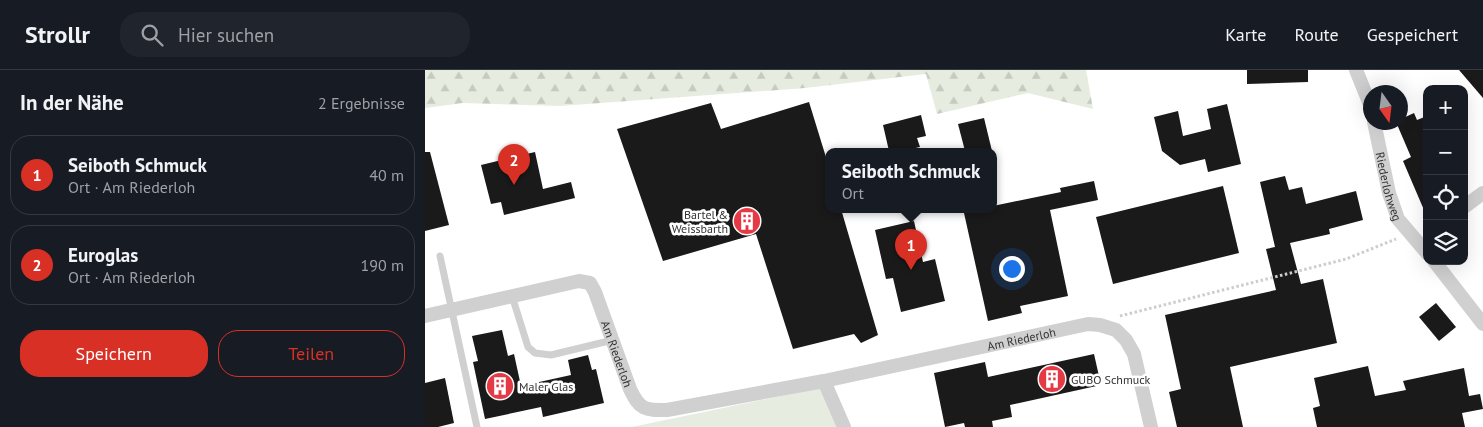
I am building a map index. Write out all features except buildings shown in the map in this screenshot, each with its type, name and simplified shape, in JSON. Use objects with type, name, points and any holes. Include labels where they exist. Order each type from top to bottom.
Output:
[{"type":"street","points":[[1356,70],[1363,87]]},
{"type":"street","name":"Riederlohweg","points":[[1376,130],[1389,193],[1399,219],[1421,241]]},
{"type":"street","points":[[1468,204],[1483,193]]},
{"type":"street","points":[[1436,265],[1483,324]]},
{"type":"street","name":"Am Riederloh","points":[[425,316],[579,281],[589,283],[595,292],[636,402],[643,408],[653,410],[667,410],[825,381],[1088,324],[1101,325],[1115,330],[1125,340],[1134,354],[1151,427]]},
{"type":"street","points":[[825,381],[844,427]]},
{"type":"lane","points":[[440,256],[477,427]]},
{"type":"lane","points":[[512,296],[528,346],[535,353],[551,355],[613,340]]},
{"type":"path","points":[[1117,317],[1421,241]]},
{"type":"green space","points":[[425,70],[1086,70],[1093,109],[1028,93],[937,114],[926,74],[805,88],[560,106],[463,103],[425,108]]},
{"type":"green space","points":[[820,388],[837,427],[632,427]]},
{"type":"place","name":"Euroglas","points":[[514,185]]},
{"type":"place","name":"Bartel & Weissbarth","points":[[747,221]]},
{"type":"place","name":"Seiboth Schmuck","points":[[911,270]]},
{"type":"place","name":"GUBO Schmuck","points":[[1052,379]]},
{"type":"place","name":"Maler Glas","points":[[500,386]]}]
